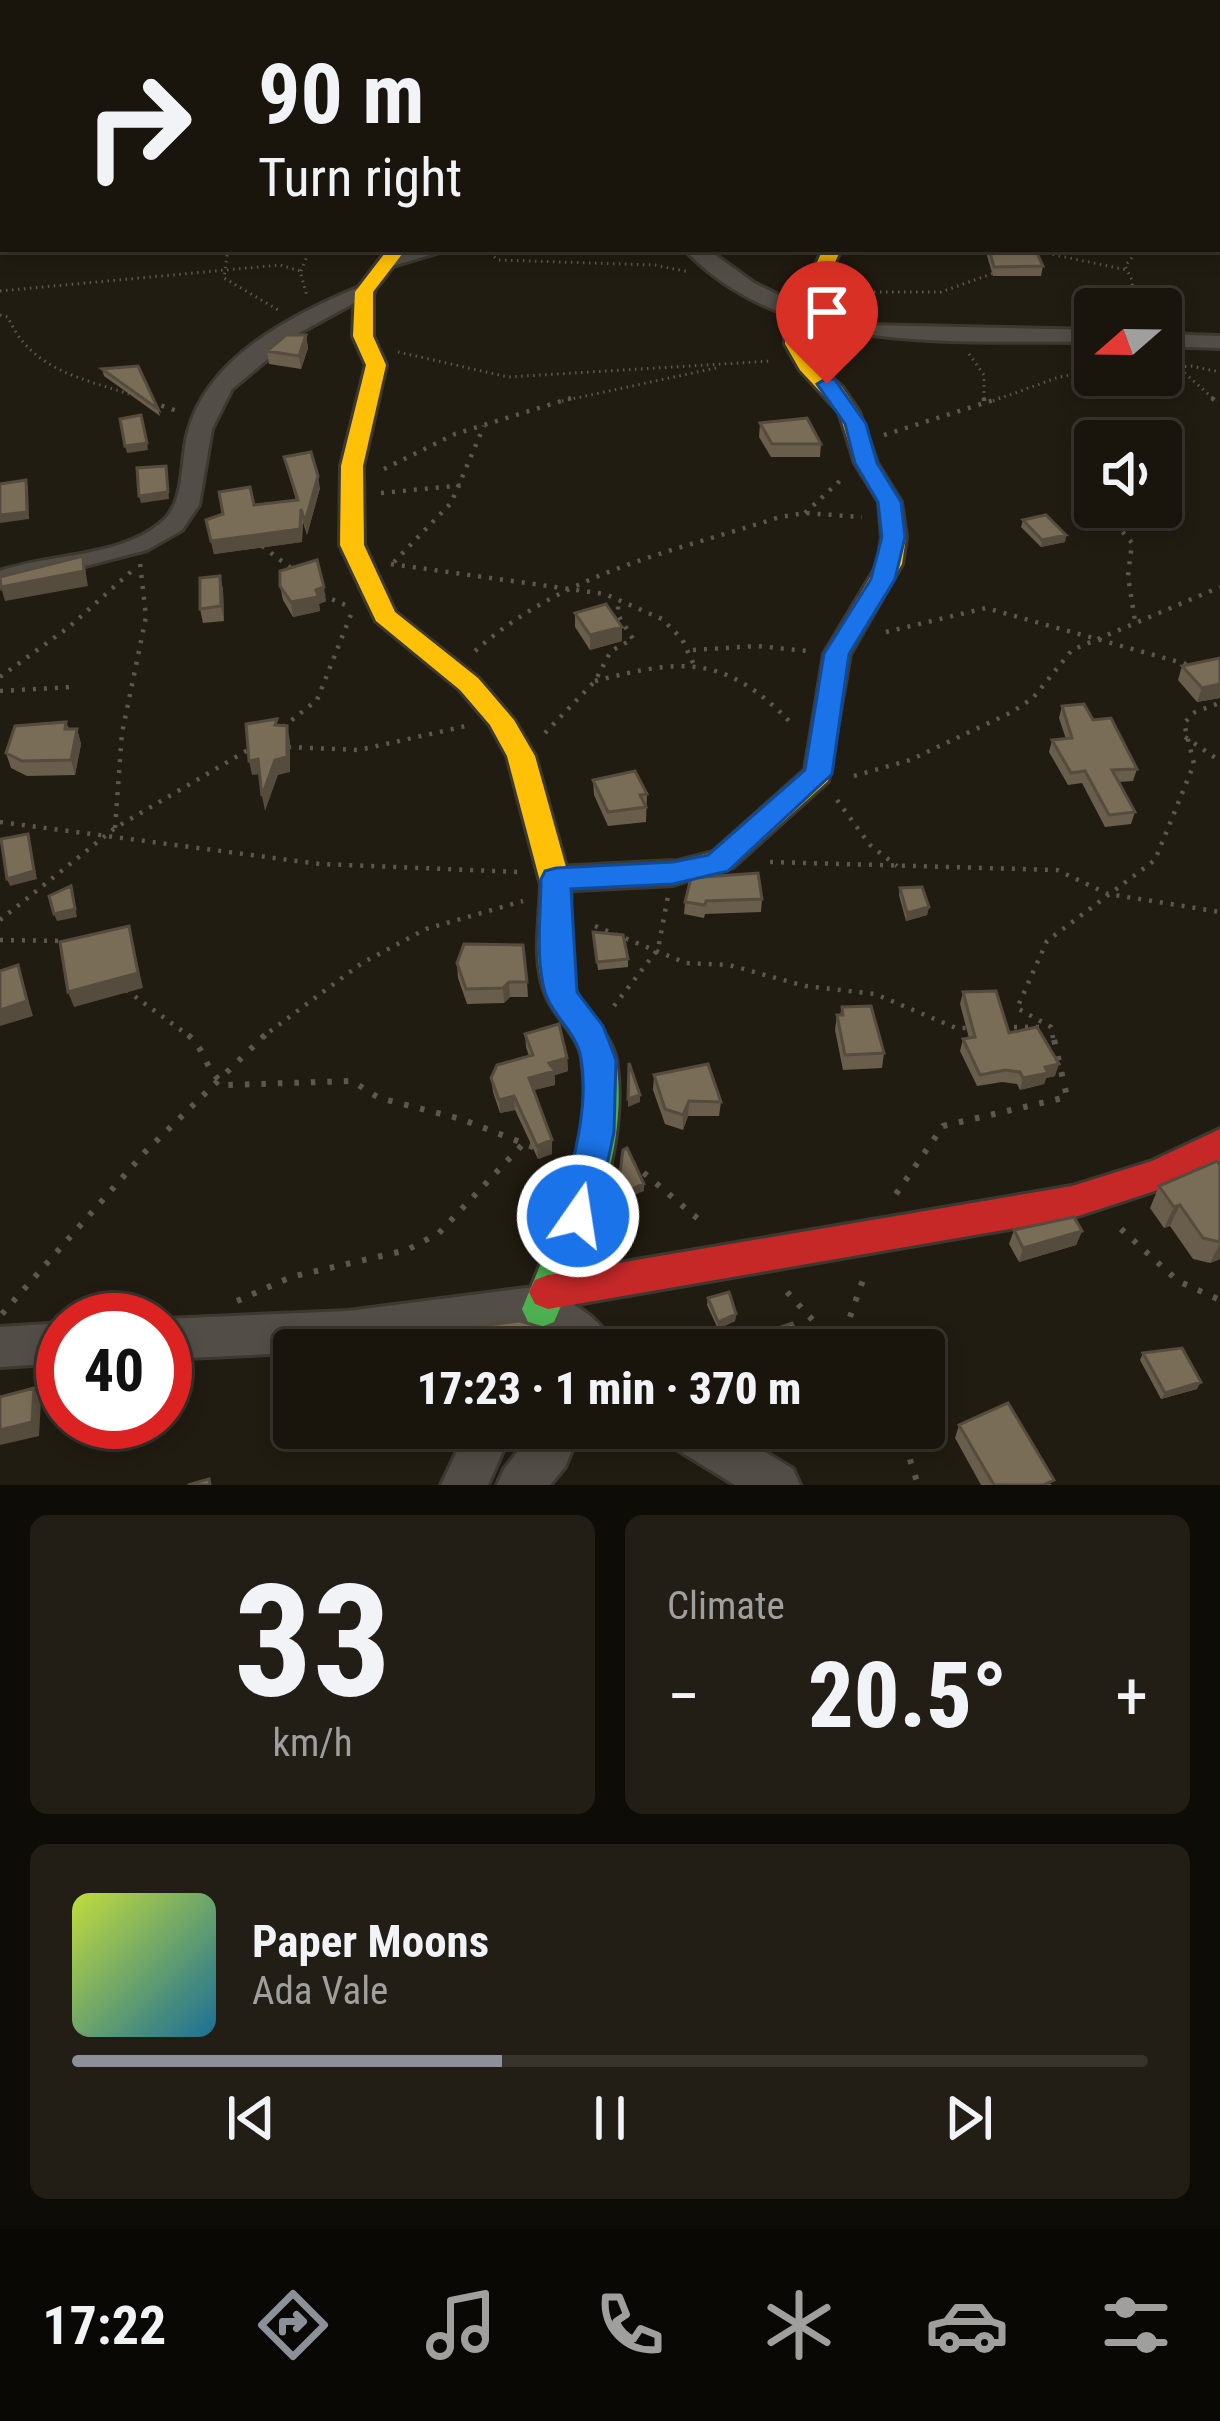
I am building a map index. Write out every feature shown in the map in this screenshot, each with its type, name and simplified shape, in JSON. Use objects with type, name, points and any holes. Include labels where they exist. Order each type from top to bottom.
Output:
[{"type":"street","points":[[698,252],[747,287],[800,298],[865,331],[1074,335]]},
{"type":"street","points":[[556,886],[673,873],[723,860],[819,777],[826,705],[842,648],[890,564],[892,520],[890,502],[866,463],[856,424],[842,400],[800,353],[793,332],[800,298],[831,252]]},
{"type":"street","points":[[0,580],[40,565],[150,540],[181,515],[202,421],[246,366],[304,317],[364,292],[395,254]]},
{"type":"street","points":[[364,292],[361,325],[375,380],[356,447],[352,488],[352,545],[362,597],[452,668],[501,720],[521,756],[556,886],[557,971],[562,996],[591,1035],[599,1060],[596,1132],[578,1216],[545,1300]]},
{"type":"street","points":[[1182,345],[1220,342]]},
{"type":"street","points":[[192,1338],[348,1331],[545,1300],[620,1275],[877,1239],[1106,1197],[1157,1178],[1220,1144]]},
{"type":"street","points":[[545,1300],[574,1329]]},
{"type":"street","points":[[0,1347],[36,1345]]},
{"type":"street","points":[[464,1485],[481,1449]]},
{"type":"street","points":[[520,1485],[549,1449]]},
{"type":"street","points":[[718,1449],[777,1485]]},
{"type":"path","points":[[228,252],[224,278],[304,317]]},
{"type":"path","points":[[304,317],[300,271],[308,252]]},
{"type":"path","points":[[489,252],[498,260],[655,266],[747,287]]},
{"type":"path","points":[[1041,252],[1126,270]]},
{"type":"path","points":[[1129,288],[1127,261],[1135,252]]},
{"type":"path","points":[[0,291],[227,268],[280,265],[300,271]]},
{"type":"path","points":[[800,298],[838,292],[941,292],[1005,268]]},
{"type":"path","points":[[0,315],[8,317],[18,345],[48,367],[202,421]]},
{"type":"path","points":[[940,332],[970,355],[984,376],[984,403]]},
{"type":"path","points":[[370,347],[508,377],[648,366],[727,366]]},
{"type":"path","points":[[352,488],[484,426],[591,392],[800,353]]},
{"type":"path","points":[[1182,368],[1220,372]]},
{"type":"path","points":[[1182,371],[1220,405]]},
{"type":"path","points":[[805,513],[841,478],[866,463],[887,432],[1074,377]]},
{"type":"path","points":[[281,729],[317,700],[362,597],[442,522],[465,485],[484,426]]},
{"type":"path","points":[[352,488],[465,485]]},
{"type":"path","points":[[452,668],[506,624],[572,584],[758,522],[805,513],[892,520]]},
{"type":"path","points":[[1119,528],[1132,543],[1128,576],[1136,621]]},
{"type":"path","points":[[0,677],[69,627],[138,566],[150,540]]},
{"type":"path","points":[[256,542],[300,577]]},
{"type":"path","points":[[392,564],[422,563],[479,575],[572,584],[618,599],[659,619],[690,650],[694,665]]},
{"type":"path","points":[[115,828],[122,733],[146,617],[145,583],[138,566]]},
{"type":"path","points":[[819,777],[910,760],[1012,712],[1033,698],[1072,650],[1220,587]]},
{"type":"path","points":[[312,590],[362,597],[385,616]]},
{"type":"path","points":[[521,756],[595,681],[611,652],[633,639],[618,615],[618,599]]},
{"type":"path","points":[[690,650],[842,648],[986,608],[1193,666]]},
{"type":"path","points":[[595,681],[679,662],[772,703],[869,845],[902,869]]},
{"type":"path","points":[[0,691],[72,687]]},
{"type":"path","points":[[846,1329],[877,1239],[916,1159],[943,1126],[1067,1097],[1052,1027],[1017,1008],[1036,958],[1066,923],[1155,860],[1194,764],[1184,723],[1195,712],[1220,703]]},
{"type":"path","points":[[284,746],[358,749],[501,720]]},
{"type":"path","points":[[1185,737],[1220,761]]},
{"type":"path","points":[[0,920],[36,896],[106,834],[262,742]]},
{"type":"path","points":[[0,822],[320,864],[556,886],[593,925],[686,963],[729,965],[805,986],[875,994],[956,1028],[980,1028]]},
{"type":"path","points":[[723,860],[902,869],[1057,870],[1108,894],[1220,912]]},
{"type":"path","points":[[591,1035],[658,949],[673,873]]},
{"type":"path","points":[[0,1316],[212,1077],[325,989],[430,928],[556,886]]},
{"type":"path","points":[[0,940],[53,940],[77,946]]},
{"type":"path","points":[[122,987],[196,1041],[212,1077],[226,1085],[252,1088],[352,1081],[380,1098],[461,1119],[589,1166]]},
{"type":"path","points":[[1004,1027],[1052,1027]]},
{"type":"path","points":[[596,1132],[794,1298],[821,1329]]},
{"type":"path","points":[[225,1306],[291,1277],[407,1250],[439,1233],[523,1144]]},
{"type":"path","points":[[1106,1197],[1126,1238],[1178,1281],[1220,1300]]},
{"type":"path","points":[[907,1449],[918,1485]]},
{"type":"building","points":[[990,252],[1036,252],[1043,266],[994,267]]},
{"type":"building","points":[[286,335],[306,335],[299,356],[267,351]]},
{"type":"building","points":[[138,366],[158,409],[102,369]]},
{"type":"building","points":[[141,415],[147,443],[125,446],[120,419]]},
{"type":"building","points":[[807,418],[821,444],[772,444],[760,423]]},
{"type":"building","points":[[311,452],[318,476],[305,522],[301,509],[300,529],[211,541],[206,520],[223,514],[219,492],[250,487],[254,505],[298,500],[284,457]]},
{"type":"building","points":[[166,466],[168,492],[139,496],[137,468]]},
{"type":"building","points":[[26,480],[27,512],[0,515],[0,484]]},
{"type":"building","points":[[1046,515],[1066,535],[1042,540],[1023,520]]},
{"type":"building","points":[[83,556],[84,571],[1,587],[0,577]]},
{"type":"building","points":[[317,560],[324,587],[316,590],[318,597],[291,602],[280,586],[280,571]]},
{"type":"building","points":[[220,576],[221,606],[200,609],[200,578]]},
{"type":"building","points":[[606,604],[622,627],[590,635],[575,613]]},
{"type":"building","points":[[1220,658],[1220,684],[1202,688],[1182,666]]},
{"type":"building","points":[[1084,704],[1093,720],[1111,718],[1137,769],[1112,770],[1135,812],[1109,815],[1085,771],[1071,773],[1052,740],[1072,738],[1062,706]]},
{"type":"building","points":[[277,719],[275,725],[287,726],[287,757],[275,760],[262,796],[258,759],[249,761],[246,724]]},
{"type":"building","points":[[66,722],[65,729],[77,729],[71,760],[22,761],[6,753],[15,726]]},
{"type":"building","points":[[635,771],[647,794],[640,795],[646,807],[608,812],[593,780]]},
{"type":"building","points":[[28,834],[34,871],[7,879],[1,839]]},
{"type":"building","points":[[758,873],[762,899],[706,901],[705,905],[685,902],[691,878]]},
{"type":"building","points":[[71,886],[75,909],[54,914],[49,896]]},
{"type":"building","points":[[922,887],[929,907],[907,913],[900,888]]},
{"type":"building","points":[[129,926],[138,973],[68,992],[60,942]]},
{"type":"building","points":[[593,932],[623,935],[628,959],[597,962]]},
{"type":"building","points":[[464,944],[523,945],[527,982],[466,989],[457,963]]},
{"type":"building","points":[[18,965],[27,1001],[0,1010],[0,971]]},
{"type":"building","points":[[996,991],[1009,1033],[1037,1027],[1059,1064],[1045,1067],[1048,1073],[1023,1078],[1020,1072],[1005,1070],[980,1075],[963,1039],[975,1037],[963,992]]},
{"type":"building","points":[[871,1006],[884,1053],[845,1055],[837,1015],[843,1015],[842,1007]]},
{"type":"building","points":[[559,1024],[567,1058],[549,1063],[555,1071],[529,1078],[552,1140],[537,1146],[514,1096],[499,1100],[491,1078],[497,1065],[533,1055],[525,1034]]},
{"type":"building","points":[[629,1063],[640,1095],[628,1099]]},
{"type":"building","points":[[708,1064],[721,1102],[689,1101],[683,1115],[665,1109],[654,1075]]},
{"type":"building","points":[[627,1148],[644,1184],[617,1195],[623,1150]]},
{"type":"building","points":[[1217,1161],[1220,1242],[1203,1238],[1180,1205],[1174,1207],[1159,1186]]},
{"type":"building","points":[[1074,1217],[1082,1231],[1023,1248],[1014,1230]]},
{"type":"building","points":[[729,1292],[736,1314],[718,1322],[708,1298]]},
{"type":"building","points":[[520,1321],[546,1329],[459,1329]]},
{"type":"building","points":[[1182,1348],[1201,1382],[1165,1393],[1143,1353]]},
{"type":"building","points":[[34,1388],[32,1422],[0,1430],[0,1397]]},
{"type":"building","points":[[1008,1403],[1054,1480],[1043,1485],[994,1485],[959,1425]]},
{"type":"traffic: fast","points":[[541,1309],[585,1187],[601,1090],[596,1049],[558,984],[556,885]]},
{"type":"traffic: slow","points":[[395,252],[364,292],[363,336],[376,365],[352,466],[352,545],[385,616],[469,684],[501,720],[521,756],[556,885]]},
{"type":"traffic: slow","points":[[673,873],[723,860],[818,774],[837,654],[890,564],[894,537],[890,502],[866,463],[849,412],[835,391],[807,366],[795,344],[795,301],[822,271],[831,252]]},
{"type":"traffic: jam","points":[[548,1292],[1072,1202],[1161,1174],[1220,1144]]},
{"type":"route","points":[[578,1216],[596,1132],[599,1060],[591,1035],[562,996],[557,971],[556,879],[673,873],[717,864],[808,788],[818,774],[837,654],[883,579],[894,537],[890,502],[866,463],[856,424],[827,384]]}]
